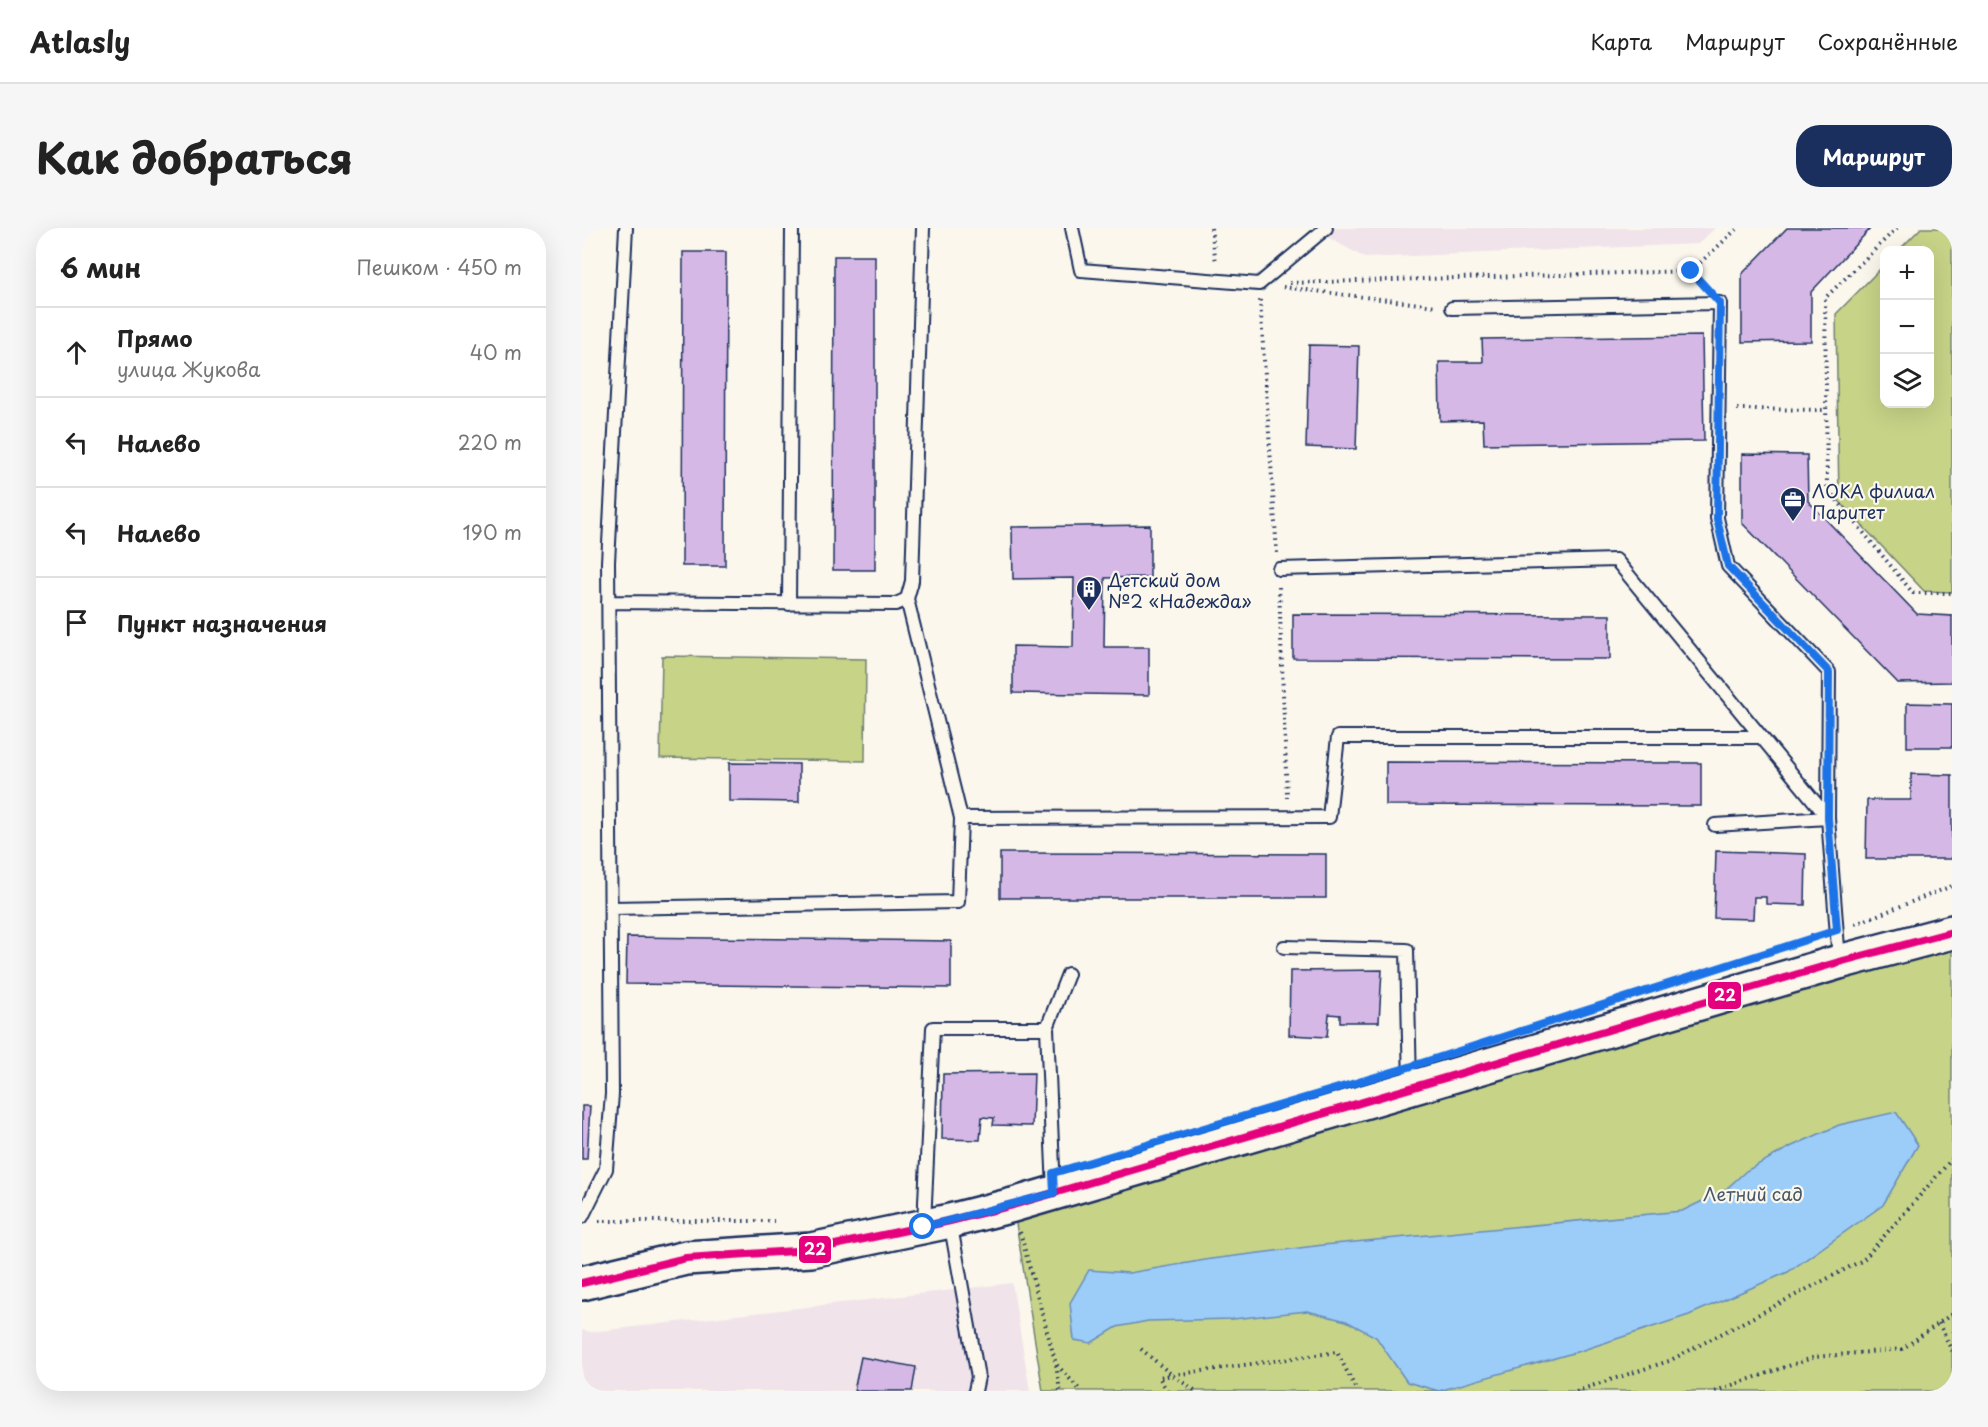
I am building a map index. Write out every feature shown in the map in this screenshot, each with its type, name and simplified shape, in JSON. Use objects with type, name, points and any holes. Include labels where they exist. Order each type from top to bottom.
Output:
[{"type":"street","points":[[582,1283],[686,1258],[811,1250],[937,1224],[1013,1205],[1410,1089],[1838,946],[1952,932]]},
{"type":"lane","points":[[588,1219],[606,1169],[612,1094],[608,562],[626,228]]},
{"type":"lane","points":[[789,603],[792,228]]},
{"type":"lane","points":[[611,908],[958,902],[961,818],[907,599],[912,581],[923,228]]},
{"type":"lane","points":[[1072,228],[1081,270],[1259,284],[1326,228]]},
{"type":"lane","points":[[1452,308],[1720,303],[1717,519],[1728,566],[1829,672],[1828,818],[1838,946]]},
{"type":"lane","points":[[1279,569],[1616,560],[1828,818]]},
{"type":"lane","points":[[608,602],[896,604],[907,599]]},
{"type":"lane","points":[[961,818],[1329,817],[1338,737],[1761,737]]},
{"type":"lane","points":[[1715,825],[1828,818]]},
{"type":"lane","points":[[1284,947],[1407,950],[1410,1089]]},
{"type":"lane","points":[[1054,1193],[1047,1028],[1068,974]]},
{"type":"lane","points":[[975,1391],[978,1377],[937,1224],[933,1028],[1047,1028]]},
{"type":"path","points":[[1211,228],[1220,281]]},
{"type":"path","points":[[1259,284],[1691,271],[1738,228]]},
{"type":"path","points":[[1897,228],[1825,298],[1827,488],[1913,593],[1952,593]]},
{"type":"path","points":[[1691,271],[1720,303]]},
{"type":"path","points":[[1259,284],[1452,308]]},
{"type":"path","points":[[1719,409],[1826,410]]},
{"type":"path","points":[[1838,946],[1952,886]]},
{"type":"path","points":[[1576,1391],[1669,1361],[1863,1260],[1952,1159]]},
{"type":"path","points":[[1013,1205],[1056,1364],[1060,1391]]},
{"type":"path","points":[[588,1219],[784,1221]]},
{"type":"path","points":[[1715,1391],[1815,1357],[1902,1349],[1952,1314]]},
{"type":"path","points":[[1939,1323],[1952,1351]]},
{"type":"path","points":[[1141,1349],[1172,1376],[1197,1391]]},
{"type":"path","points":[[1167,1391],[1159,1377],[1337,1352],[1357,1391]]},
{"type":"path","points":[[1056,1364],[1081,1391]]},
{"type":"shaded area","points":[[1319,228],[1715,228],[1698,244],[1365,258],[1320,233]]},
{"type":"shaded area","points":[[1012,1283],[1030,1391],[582,1391],[582,1330],[591,1332]]},
{"type":"green space","points":[[1921,228],[1952,228],[1952,592],[1924,591],[1839,501],[1836,314],[1880,269],[1880,408],[1934,408],[1934,246],[1903,246]]},
{"type":"green space","points":[[662,656],[866,659],[865,761],[660,758]]},
{"type":"green space","name":"Летний сад","points":[[1952,939],[1952,1391],[1043,1391],[1013,1205]]},
{"type":"water","points":[[1896,1112],[1918,1145],[1883,1205],[1788,1272],[1689,1315],[1580,1351],[1439,1391],[1407,1382],[1376,1337],[1346,1321],[1307,1311],[1233,1319],[1148,1321],[1117,1327],[1091,1343],[1074,1340],[1070,1303],[1089,1270],[1129,1273],[1211,1259],[1323,1245],[1682,1211],[1725,1190],[1746,1171],[1790,1147],[1839,1125]]},
{"type":"building","points":[[1787,228],[1871,228],[1811,292],[1811,341],[1742,342],[1742,274]]},
{"type":"building","points":[[683,252],[726,252],[725,566],[682,566]]},
{"type":"building","points":[[834,256],[875,256],[875,570],[833,570]]},
{"type":"building","points":[[1702,336],[1704,441],[1484,444],[1483,420],[1440,421],[1439,362],[1483,362],[1482,339]]},
{"type":"building","points":[[1309,345],[1359,346],[1356,449],[1306,447]]},
{"type":"building","points":[[1742,454],[1807,455],[1808,501],[1917,614],[1952,616],[1952,682],[1898,683],[1742,523]]},
{"type":"building","name":"Детский дом №2 «Надежда»","points":[[1150,525],[1150,577],[1105,578],[1104,647],[1149,647],[1149,695],[1013,693],[1013,646],[1073,647],[1074,578],[1013,579],[1012,527]]},
{"type":"building","points":[[1293,614],[1610,615],[1610,659],[1293,658]]},
{"type":"building","points":[[1907,703],[1952,704],[1952,747],[1907,747]]},
{"type":"building","points":[[1386,762],[1701,763],[1701,806],[1386,805]]},
{"type":"building","points":[[729,763],[799,764],[799,802],[729,801]]},
{"type":"building","points":[[1911,774],[1952,775],[1952,859],[1866,859],[1867,800],[1911,800]]},
{"type":"building","points":[[1716,851],[1806,854],[1805,905],[1766,904],[1766,897],[1754,897],[1753,919],[1714,918]]},
{"type":"building","points":[[1000,853],[1326,854],[1326,898],[1000,898]]},
{"type":"building","points":[[627,937],[951,941],[951,988],[626,984]]},
{"type":"building","points":[[1382,970],[1379,1022],[1340,1022],[1340,1015],[1329,1014],[1327,1037],[1289,1035],[1290,971]]},
{"type":"building","points":[[1034,1073],[1032,1126],[993,1125],[994,1118],[982,1117],[980,1140],[942,1139],[943,1074]]},
{"type":"building","points":[[582,1106],[590,1106],[587,1159],[582,1159]]},
{"type":"building","points":[[861,1357],[916,1367],[912,1391],[854,1391]]},
{"type":"transit line","name":"22","points":[[582,1283],[686,1258],[811,1250],[950,1221],[1013,1205],[1839,962],[1952,932]]},
{"type":"place","name":"ЛОКА филиал Паритет","points":[[1793,523]]},
{"type":"place","name":"Детский дом №2 «Надежда»","points":[[1089,612]]},
{"type":"route","points":[[923,1227],[1054,1193],[1053,1173],[1409,1067],[1837,930],[1828,818],[1829,672],[1728,566],[1717,519],[1720,303],[1691,271]]}]
